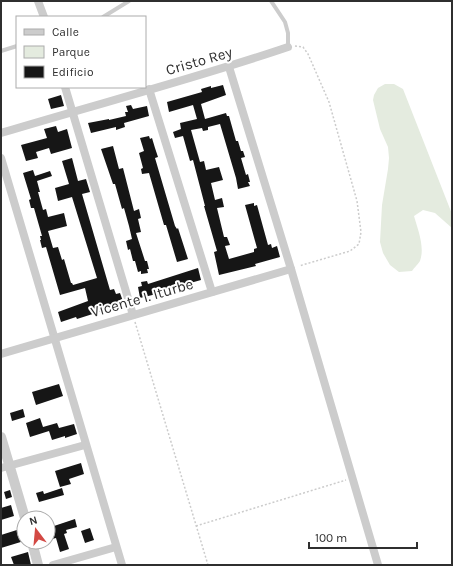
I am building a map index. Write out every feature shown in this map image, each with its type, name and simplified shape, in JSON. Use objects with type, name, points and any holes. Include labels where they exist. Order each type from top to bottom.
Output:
[{"type":"street","points":[[38,1],[44,16]]},
{"type":"street","name":"Cristo Rey","points":[[1,133],[72,111],[229,67],[288,47]]},
{"type":"street","points":[[229,67],[291,269],[378,565]]},
{"type":"street","points":[[65,88],[133,315]]},
{"type":"street","points":[[149,89],[212,292]]},
{"type":"street","points":[[1,158],[85,445],[122,565]]},
{"type":"street","name":"Vicente I. Iturbe","points":[[1,354],[291,269]]},
{"type":"street","points":[[1,437],[6,467],[22,510]]},
{"type":"street","points":[[6,467],[85,445]]},
{"type":"street","points":[[53,565],[116,547]]},
{"type":"street","points":[[34,550],[38,565]]},
{"type":"lane","points":[[105,16],[129,1]]},
{"type":"lane","points":[[271,1],[285,22],[288,33],[288,47]]},
{"type":"lane","points":[[1,51],[16,46]]},
{"type":"path","points":[[288,47],[303,47],[308,54],[329,102],[357,201],[361,232],[359,244],[350,251],[291,269]]},
{"type":"path","points":[[133,315],[208,565]]},
{"type":"path","points":[[196,526],[352,478]]},
{"type":"green space","points":[[385,84],[394,84],[403,89],[452,214],[452,228],[435,213],[423,210],[414,216],[422,250],[420,261],[412,271],[399,272],[390,265],[383,253],[380,242],[382,205],[389,158],[388,147],[380,129],[373,100],[378,88]]},
{"type":"building","points":[[223,85],[226,95],[201,104],[205,119],[226,113],[227,116],[229,116],[236,141],[238,141],[241,151],[243,151],[245,157],[241,158],[246,175],[248,174],[250,182],[248,182],[250,186],[238,189],[220,124],[208,127],[208,130],[203,131],[202,128],[191,130],[200,162],[204,161],[206,170],[219,167],[223,180],[211,183],[215,200],[222,198],[224,207],[217,208],[224,237],[227,237],[230,245],[225,246],[229,259],[254,252],[254,249],[257,248],[245,205],[254,203],[254,206],[257,205],[268,245],[271,244],[272,248],[277,246],[280,257],[255,264],[256,266],[219,275],[214,252],[217,251],[193,160],[190,161],[183,136],[175,138],[173,132],[181,129],[180,123],[197,119],[193,105],[169,112],[167,102],[202,92],[201,89]]},
{"type":"building","points":[[61,95],[64,106],[51,109],[48,99]]},
{"type":"building","points":[[131,105],[133,109],[147,106],[149,116],[124,123],[125,127],[116,130],[116,127],[91,133],[88,123],[126,116],[125,112],[128,112],[126,106]]},
{"type":"building","points":[[56,126],[58,132],[67,129],[72,148],[51,154],[49,148],[36,152],[38,158],[26,161],[21,145],[47,138],[44,129]]},
{"type":"building","points":[[149,136],[150,139],[152,138],[158,157],[155,158],[175,226],[177,229],[178,228],[188,259],[177,262],[166,225],[164,225],[149,173],[142,174],[141,169],[143,168],[139,153],[144,151],[140,138]]},
{"type":"building","points":[[113,146],[119,169],[123,168],[134,211],[139,209],[141,218],[138,219],[141,232],[136,233],[145,261],[147,261],[149,269],[147,269],[148,273],[141,274],[141,271],[138,272],[130,249],[128,250],[126,241],[132,239],[129,226],[124,208],[122,209],[115,184],[113,184],[101,149]]},
{"type":"building","points":[[72,158],[78,181],[86,179],[90,192],[82,194],[110,290],[114,289],[116,294],[120,293],[124,304],[77,319],[76,317],[61,322],[58,312],[88,301],[85,288],[60,295],[46,247],[42,248],[40,236],[42,236],[34,208],[31,208],[29,200],[31,199],[23,173],[33,170],[35,176],[50,171],[52,176],[37,181],[40,192],[38,192],[43,210],[46,209],[48,217],[64,213],[67,226],[48,231],[53,248],[58,247],[62,260],[64,259],[71,283],[73,285],[97,278],[72,197],[58,201],[55,188],[69,184],[62,161]]},
{"type":"building","points":[[198,268],[201,280],[176,287],[177,289],[140,298],[138,287],[142,286],[141,282],[147,281],[148,284]]},
{"type":"building","points":[[59,384],[63,396],[36,405],[32,392]]},
{"type":"building","points":[[23,409],[25,417],[12,421],[10,413]]},
{"type":"building","points":[[40,418],[43,427],[57,423],[59,428],[74,424],[77,434],[52,440],[49,431],[30,437],[26,423]]},
{"type":"building","points":[[81,463],[84,474],[69,479],[71,484],[60,487],[55,471]]},
{"type":"building","points":[[62,488],[64,495],[39,502],[36,493],[43,491],[44,494]]},
{"type":"building","points":[[10,490],[12,497],[6,499],[4,492]]},
{"type":"building","points":[[11,505],[14,516],[1,520],[1,508]]},
{"type":"building","points":[[75,519],[77,527],[66,530],[67,533],[64,534],[69,549],[60,552],[56,538],[56,525]]},
{"type":"building","points":[[90,528],[94,540],[85,543],[81,531]]},
{"type":"building","points":[[16,530],[16,543],[1,548],[1,535]]},
{"type":"building","points":[[28,552],[31,565],[14,565],[11,557]]}]
